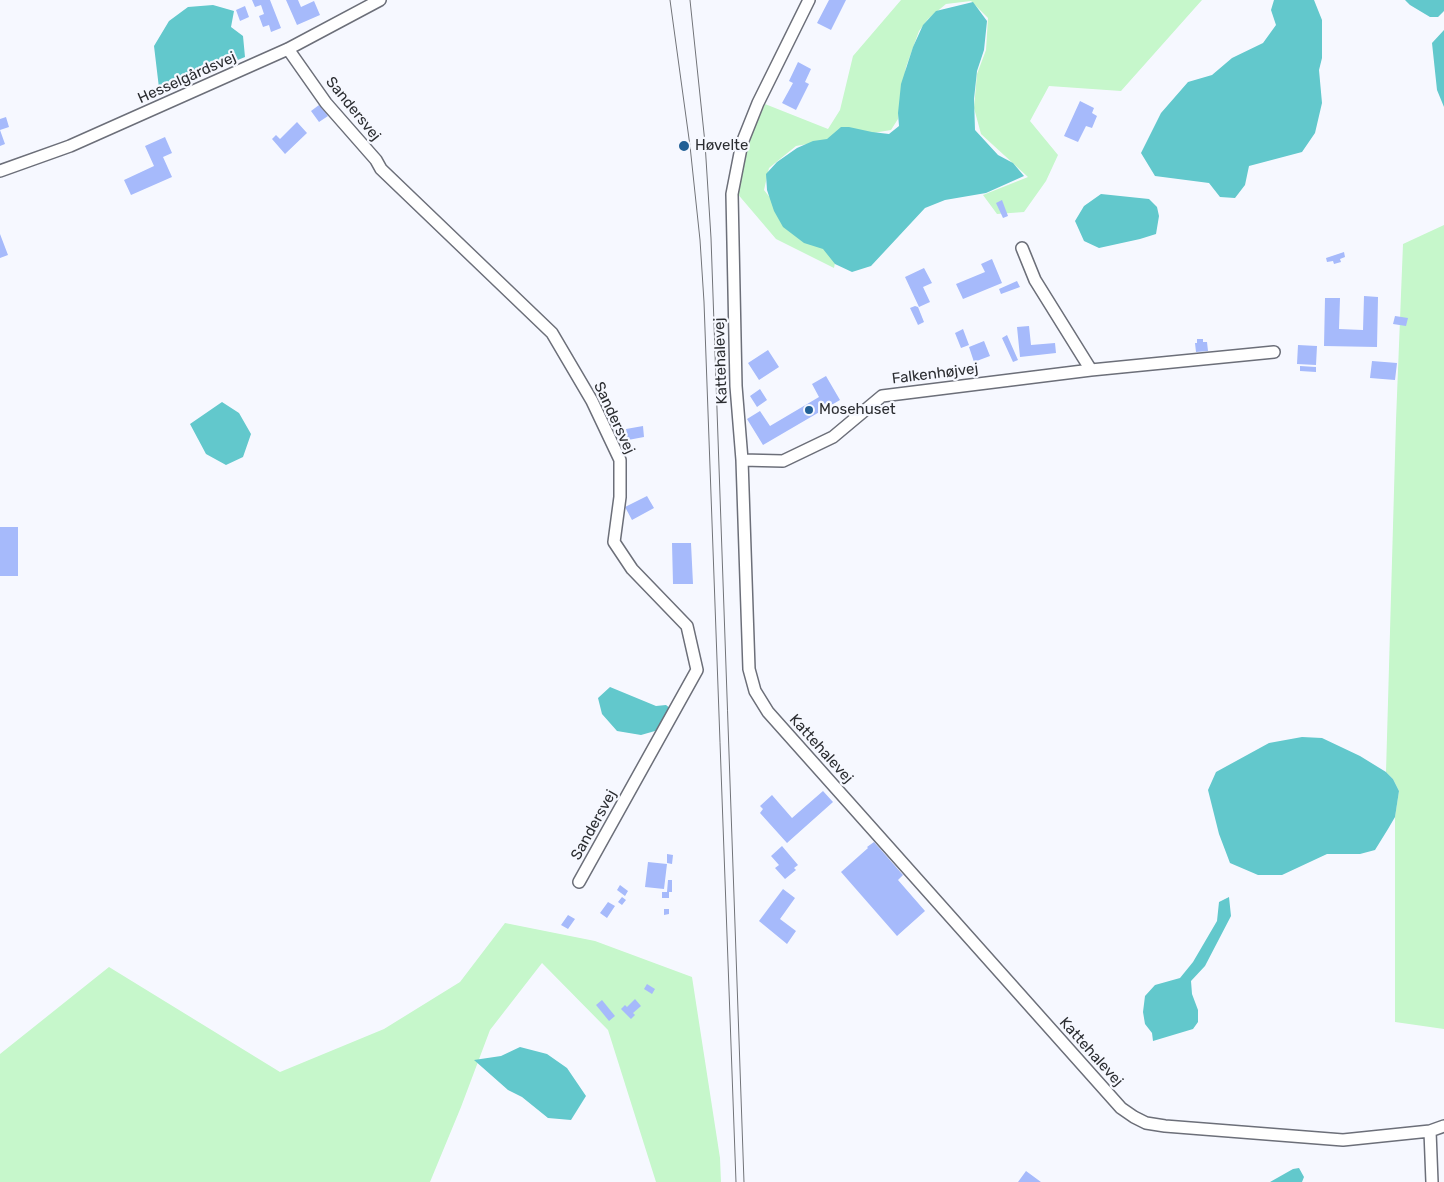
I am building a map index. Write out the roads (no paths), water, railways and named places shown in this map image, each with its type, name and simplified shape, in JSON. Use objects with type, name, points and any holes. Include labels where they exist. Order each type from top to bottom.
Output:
[{"type":"street","name":"Hesselgårdsvej","points":[[0,171],[70,146],[288,50],[380,0]]},
{"type":"street","name":"Kattehalevej","points":[[809,0],[758,103],[742,143],[732,194],[736,386],[742,460],[749,669],[755,691],[768,712],[1121,1108],[1134,1117],[1146,1123],[1165,1126],[1343,1140],[1430,1131],[1444,1126]]},
{"type":"street","name":"Sandersvej","points":[[288,50],[326,103],[376,160],[381,169],[552,333],[592,401],[620,460],[620,498],[614,542],[632,569],[687,626],[697,670],[579,882]]},
{"type":"street","points":[[1022,248],[1035,280],[1091,370]]},
{"type":"street","name":"Falkenhøjvej","points":[[742,460],[782,461],[833,437],[882,396],[1091,370],[1274,352]]},
{"type":"street","points":[[1430,1131],[1432,1182]]},
{"type":"water","points":[[1274,0],[1314,0],[1322,20],[1322,58],[1319,70],[1322,103],[1315,133],[1302,152],[1249,166],[1245,185],[1235,198],[1220,197],[1209,183],[1155,176],[1141,153],[1161,113],[1188,82],[1212,75],[1232,58],[1263,43],[1276,25],[1271,10]]},
{"type":"water","points":[[1405,0],[1444,0],[1444,11],[1438,17],[1430,17]]},
{"type":"water","points":[[973,2],[987,21],[984,50],[977,71],[974,99],[975,130],[998,155],[1013,163],[1024,176],[986,193],[945,200],[925,208],[871,266],[852,272],[835,264],[823,249],[804,243],[783,227],[774,211],[767,190],[766,174],[777,162],[797,148],[813,141],[827,139],[841,127],[889,134],[899,126],[898,113],[901,84],[913,47],[923,25],[936,11]]},
{"type":"water","points":[[213,5],[234,11],[231,27],[243,36],[245,57],[170,88],[159,88],[154,46],[169,21],[188,7]]},
{"type":"water","points":[[1444,30],[1444,107],[1437,90],[1432,43]]},
{"type":"water","points":[[1101,194],[1149,199],[1157,207],[1159,216],[1156,234],[1099,248],[1084,241],[1075,221],[1084,206]]},
{"type":"water","points":[[222,402],[239,413],[251,434],[243,457],[226,465],[206,454],[190,424]]},
{"type":"water","points":[[610,687],[656,706],[666,705],[671,709],[662,729],[641,735],[617,731],[602,714],[598,698]]},
{"type":"water","points":[[1302,737],[1322,738],[1360,756],[1386,772],[1393,779],[1399,791],[1395,817],[1375,850],[1360,854],[1327,854],[1282,875],[1258,875],[1230,863],[1219,834],[1208,790],[1216,772],[1269,743]]},
{"type":"water","points":[[1229,897],[1231,916],[1205,966],[1191,981],[1192,994],[1198,1010],[1198,1022],[1193,1029],[1153,1041],[1152,1033],[1145,1024],[1143,1012],[1145,996],[1155,985],[1180,978],[1193,962],[1217,921],[1219,902]]},
{"type":"water","points":[[520,1047],[547,1054],[567,1068],[586,1096],[571,1120],[548,1118],[522,1097],[508,1090],[474,1060],[501,1056]]},
{"type":"water","points":[[1299,1168],[1304,1177],[1302,1182],[1270,1182],[1293,1169]]},
{"type":"tram line","points":[[670,0],[690,146],[700,240],[704,302],[736,1182]]},
{"type":"tram line","points":[[690,0],[705,143],[711,238],[744,1182]]},
{"type":"place","name":"Høvelte","points":[[684,146]]},
{"type":"place","name":"Mosehuset","points":[[809,410]]}]
